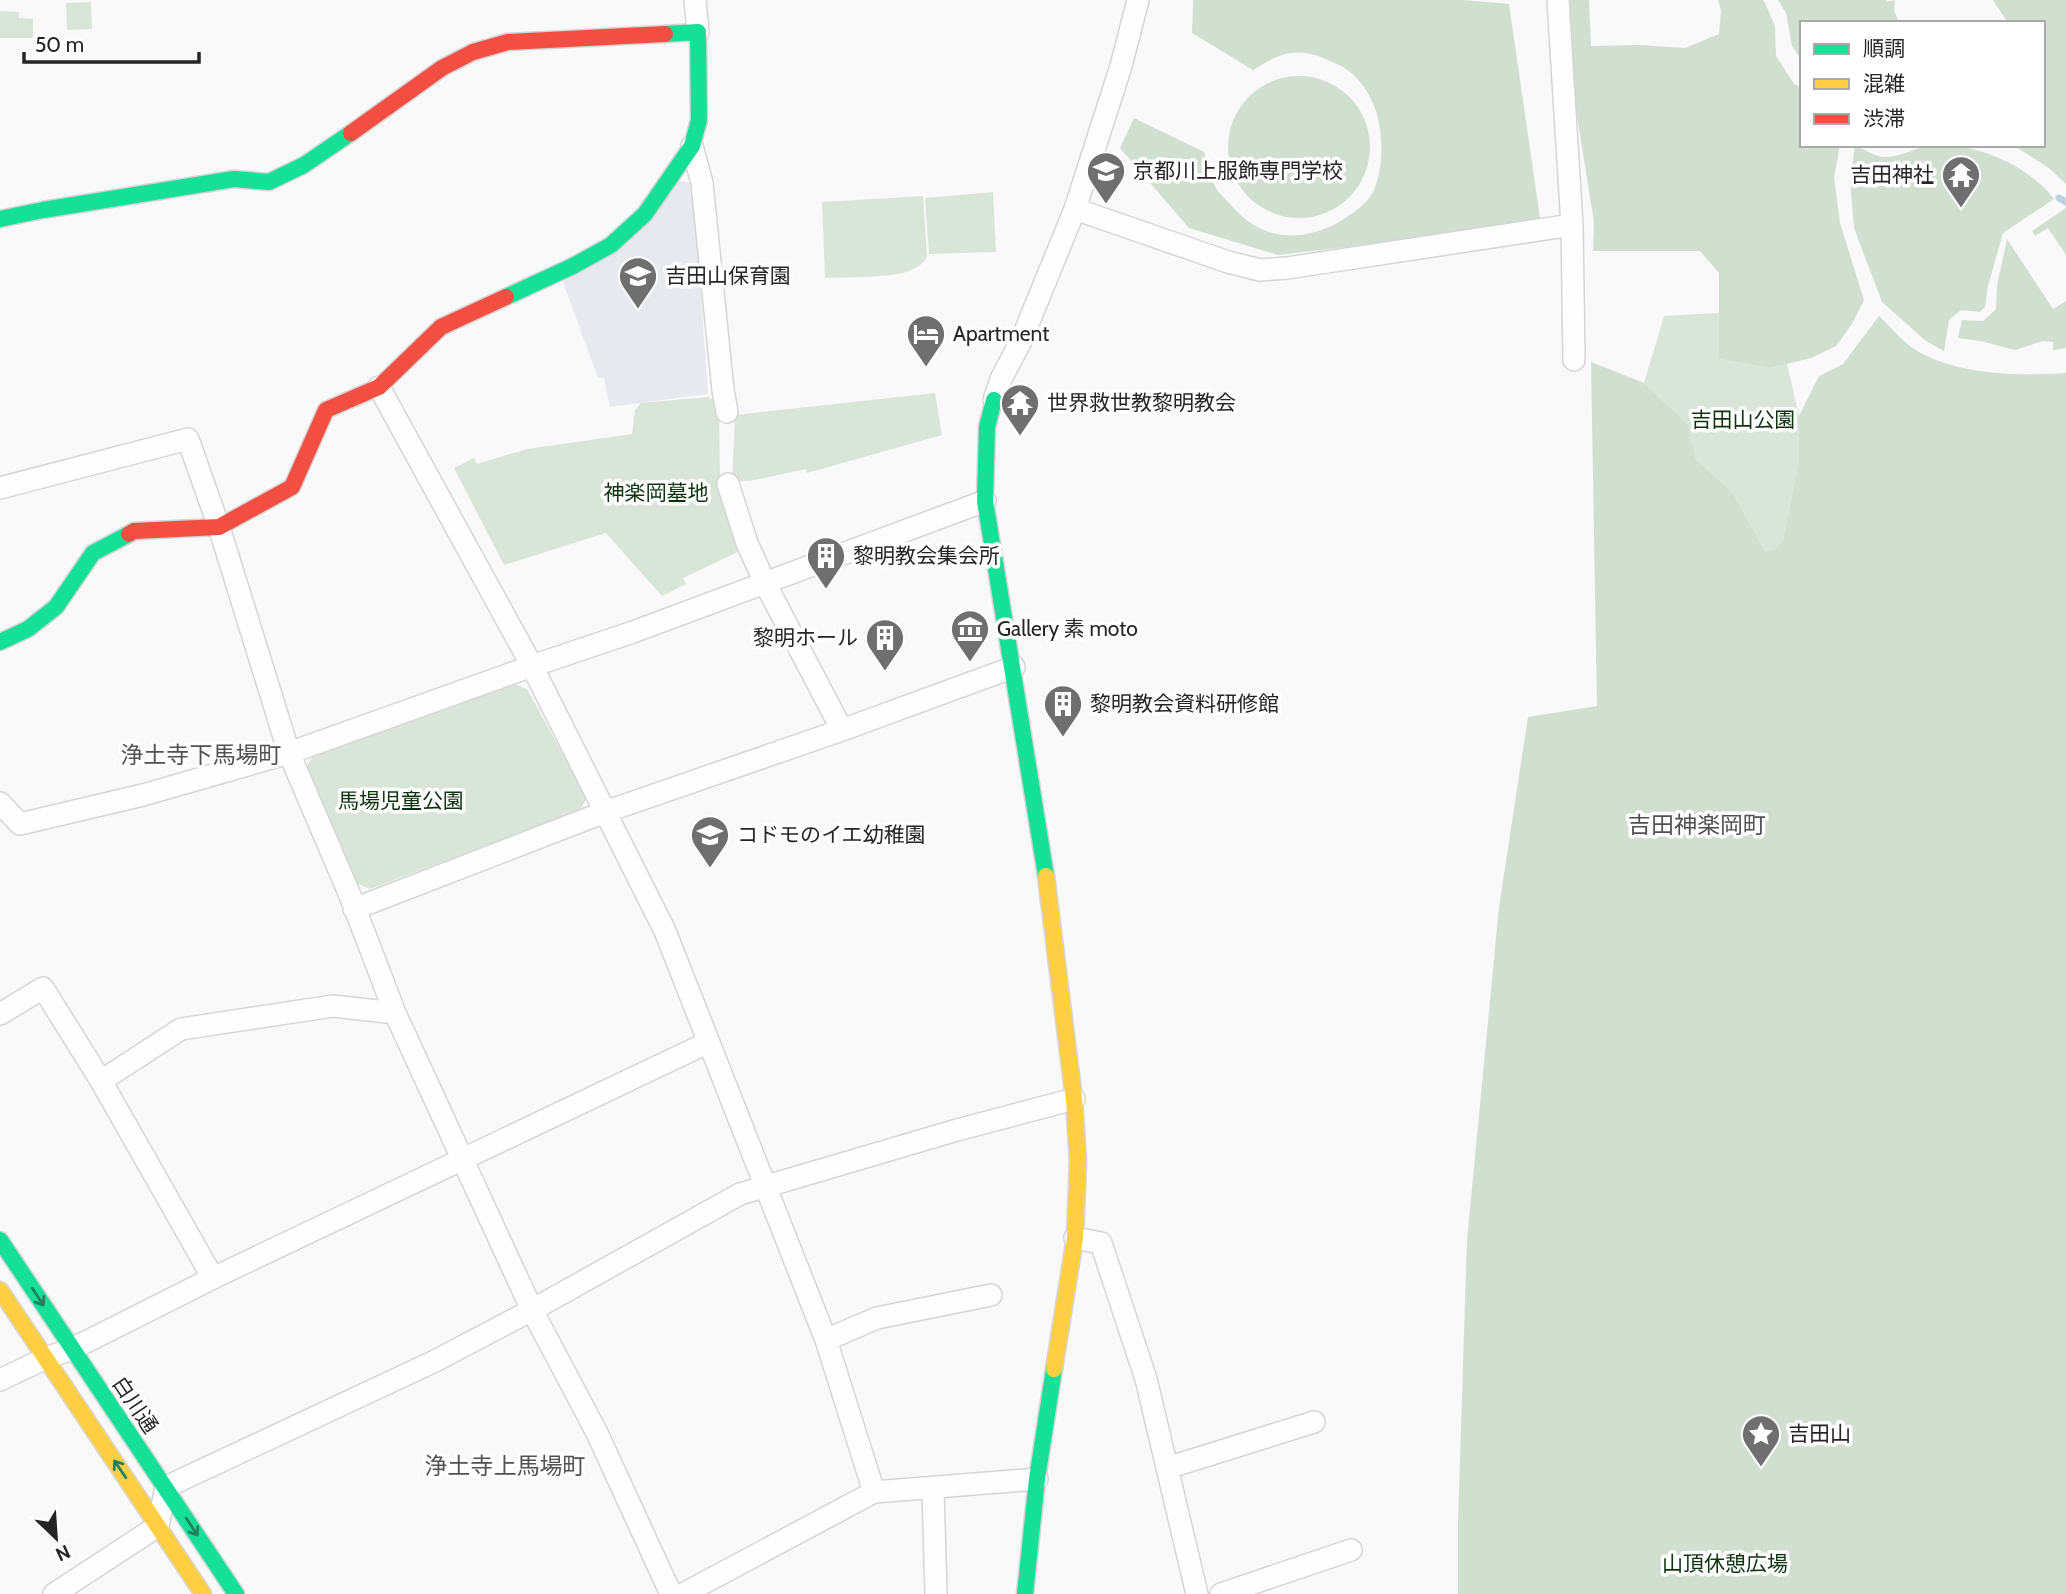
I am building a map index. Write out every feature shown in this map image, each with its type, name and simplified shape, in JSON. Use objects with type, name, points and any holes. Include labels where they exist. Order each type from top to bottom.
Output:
[{"type":"street","points":[[0,642],[28,629],[56,607],[93,553],[134,531],[219,527],[292,487],[326,410],[379,387],[441,327],[573,266],[611,245],[645,214],[692,146],[699,120],[695,0]]},
{"type":"street","points":[[1025,1594],[1037,1479],[1075,1238],[1078,1161],[1074,1099],[1051,907],[985,501],[987,427],[1000,379],[1021,341],[1074,209],[1121,66],[1138,0]]},
{"type":"street","points":[[1558,0],[1572,225],[1574,360]]},
{"type":"street","points":[[0,219],[234,179],[268,182],[335,145],[442,68],[473,52],[508,42],[698,32]]},
{"type":"street","points":[[692,146],[702,183],[727,412]]},
{"type":"street","points":[[1074,209],[1228,262],[1260,270],[1572,225]]},
{"type":"street","points":[[379,387],[532,666],[664,931],[825,1340],[874,1492]]},
{"type":"street","points":[[0,488],[188,439],[219,527],[289,753],[396,1013],[532,1310],[597,1433],[670,1594]]},
{"type":"street","points":[[728,484],[747,543],[765,583],[842,730]]},
{"type":"street","points":[[0,803],[20,824],[143,795],[289,753],[633,632],[985,501]]},
{"type":"street","points":[[354,909],[605,812],[1014,667]]},
{"type":"street","points":[[0,1014],[43,988],[101,1081],[213,1278]]},
{"type":"street","points":[[101,1081],[181,1029],[333,1006],[396,1013]]},
{"type":"street","points":[[0,1380],[72,1349],[213,1278],[709,1042]]},
{"type":"street","points":[[54,1594],[158,1526],[166,1487],[435,1361],[740,1194],[957,1130],[1074,1099]]},
{"type":"street","points":[[1075,1238],[1101,1242],[1146,1379],[1196,1594]]},
{"type":"street","name":"白川通","points":[[0,1240],[236,1594]]},
{"type":"street","points":[[0,1290],[203,1594]]},
{"type":"street","points":[[825,1340],[877,1318],[990,1295]]},
{"type":"street","points":[[1167,1468],[1314,1422]]},
{"type":"street","points":[[683,1594],[874,1492],[1037,1479]]},
{"type":"street","points":[[933,1488],[936,1594]]},
{"type":"street","points":[[1221,1594],[1352,1550]]},
{"type":"shaded area","name":"吉田山保育園","points":[[680,181],[693,183],[708,394],[610,407],[604,378],[598,378],[563,282]]},
{"type":"green space","points":[[1193,0],[1464,0],[1509,4],[1540,218],[1440,236],[1278,255],[1189,228],[1120,148],[1134,118],[1204,152],[1214,184],[1222,196],[1254,225],[1281,235],[1309,234],[1324,229],[1359,208],[1374,190],[1380,171],[1381,150],[1376,111],[1366,90],[1351,72],[1337,64],[1303,53],[1285,54],[1253,70],[1192,33]]},
{"type":"green space","points":[[1562,0],[1589,0],[1591,46],[1685,48],[1719,34],[1721,10],[1718,0],[1763,0],[1775,26],[1776,56],[1794,84],[1800,87],[1800,147],[1840,147],[1834,177],[1840,223],[1864,300],[1852,324],[1836,346],[1811,358],[1770,368],[1719,359],[1719,273],[1700,251],[1593,251],[1594,222],[1561,17]]},
{"type":"green space","points":[[1778,0],[1895,0],[1894,10],[1898,21],[1800,21],[1800,58],[1792,46],[1786,13]]},
{"type":"green space","points":[[1993,0],[2066,0],[2066,184],[2049,168],[2016,147],[2045,147],[2045,21],[2007,21]]},
{"type":"green space","points":[[91,2],[92,29],[67,30],[66,3]]},
{"type":"green space","points":[[0,11],[19,12],[19,18],[33,19],[33,38],[0,38]]},
{"type":"green space","points":[[1299,76],[1326,81],[1349,97],[1365,120],[1370,147],[1365,174],[1349,197],[1326,213],[1299,218],[1272,213],[1249,197],[1233,174],[1228,147],[1233,120],[1249,97],[1272,81]]},
{"type":"green space","points":[[1855,147],[1885,157],[1921,147],[1960,147],[1983,152],[2016,166],[2054,199],[2003,233],[1985,307],[1980,312],[1961,310],[1949,320],[1944,351],[1926,341],[1882,302],[1854,228],[1850,181]]},
{"type":"green space","points":[[993,192],[996,252],[929,254],[925,198]]},
{"type":"green space","points":[[923,196],[927,257],[922,264],[909,271],[891,275],[825,278],[822,202]]},
{"type":"green space","points":[[2066,208],[2066,255],[2048,228],[2035,236],[2032,231]]},
{"type":"green space","points":[[2007,239],[2053,309],[2066,301],[2066,348],[2053,350],[2053,342],[2043,341],[2015,350],[1958,338],[1962,320],[1983,321],[1996,309],[1997,286]]},
{"type":"green space","name":"吉田山公園","points":[[1719,313],[1719,359],[1770,368],[1787,364],[1799,416],[1799,458],[1783,540],[1775,549],[1765,551],[1733,493],[1696,459],[1688,424],[1644,383],[1664,316]]},
{"type":"green space","name":"山頂休憩広場","points":[[1879,316],[1913,349],[1935,360],[1971,370],[2010,374],[2066,373],[2066,1594],[1458,1594],[1467,1240],[1499,907],[1528,717],[1597,706],[1591,362],[1644,383],[1688,424],[1696,459],[1733,493],[1765,551],[1775,549],[1783,540],[1799,458],[1799,416],[1819,376],[1843,364]]},
{"type":"green space","name":"神楽岡墓地","points":[[935,393],[942,435],[807,473],[806,469],[732,482],[735,415]]},
{"type":"green space","name":"神楽岡墓地","points":[[707,397],[719,401],[720,484],[740,551],[683,578],[686,584],[662,596],[606,533],[504,565],[454,468],[474,458],[477,464],[527,449],[632,434],[635,410],[641,403]]},
{"type":"green space","name":"馬場児童公園","points":[[514,684],[527,689],[587,798],[580,810],[370,889],[353,882],[305,770],[313,755]]},
{"type":"waterway","points":[[2059,198],[2066,202]]},
{"type":"traffic: fast","points":[[506,297],[611,245],[645,214],[692,146],[699,120],[698,32],[665,34]]},
{"type":"traffic: fast","points":[[0,219],[234,179],[269,182],[304,165],[351,133]]},
{"type":"traffic: fast","points":[[994,400],[987,427],[985,501],[1046,876]]},
{"type":"traffic: fast","points":[[0,642],[28,629],[56,607],[93,553],[129,534]]},
{"type":"traffic: fast","points":[[0,1240],[236,1594]]},
{"type":"traffic: fast","points":[[1025,1594],[1037,1479],[1054,1369]]},
{"type":"traffic: slow","points":[[1046,876],[1074,1099],[1078,1161],[1075,1238],[1054,1369]]},
{"type":"traffic: slow","points":[[0,1290],[203,1594]]},
{"type":"traffic: jam","points":[[351,133],[442,68],[473,52],[508,42],[665,34]]},
{"type":"traffic: jam","points":[[129,534],[134,531],[219,527],[292,487],[326,410],[379,387],[441,327],[506,297]]},
{"type":"place","name":"京都川上服飾専門学校","points":[[1106,205]]},
{"type":"place","name":"吉田神社","points":[[1961,209]]},
{"type":"place","name":"吉田山保育園","points":[[638,310]]},
{"type":"place","name":"Apartment","points":[[926,368]]},
{"type":"place","name":"世界救世教黎明教会","points":[[1020,437]]},
{"type":"place","name":"黎明教会集会所","points":[[826,590]]},
{"type":"place","name":"Gallery 素 moto","points":[[970,663]]},
{"type":"place","name":"黎明ホール","points":[[885,672]]},
{"type":"place","name":"黎明教会資料研修館","points":[[1063,738]]},
{"type":"place","name":"コドモのイエ幼稚園","points":[[710,869]]},
{"type":"place","name":"吉田山","points":[[1761,1468]]},
{"type":"district","name":"浄土寺下馬場町","points":[[201,755]]},
{"type":"district","name":"吉田神楽岡町","points":[[1697,825]]},
{"type":"district","name":"浄土寺上馬場町","points":[[505,1466]]}]
